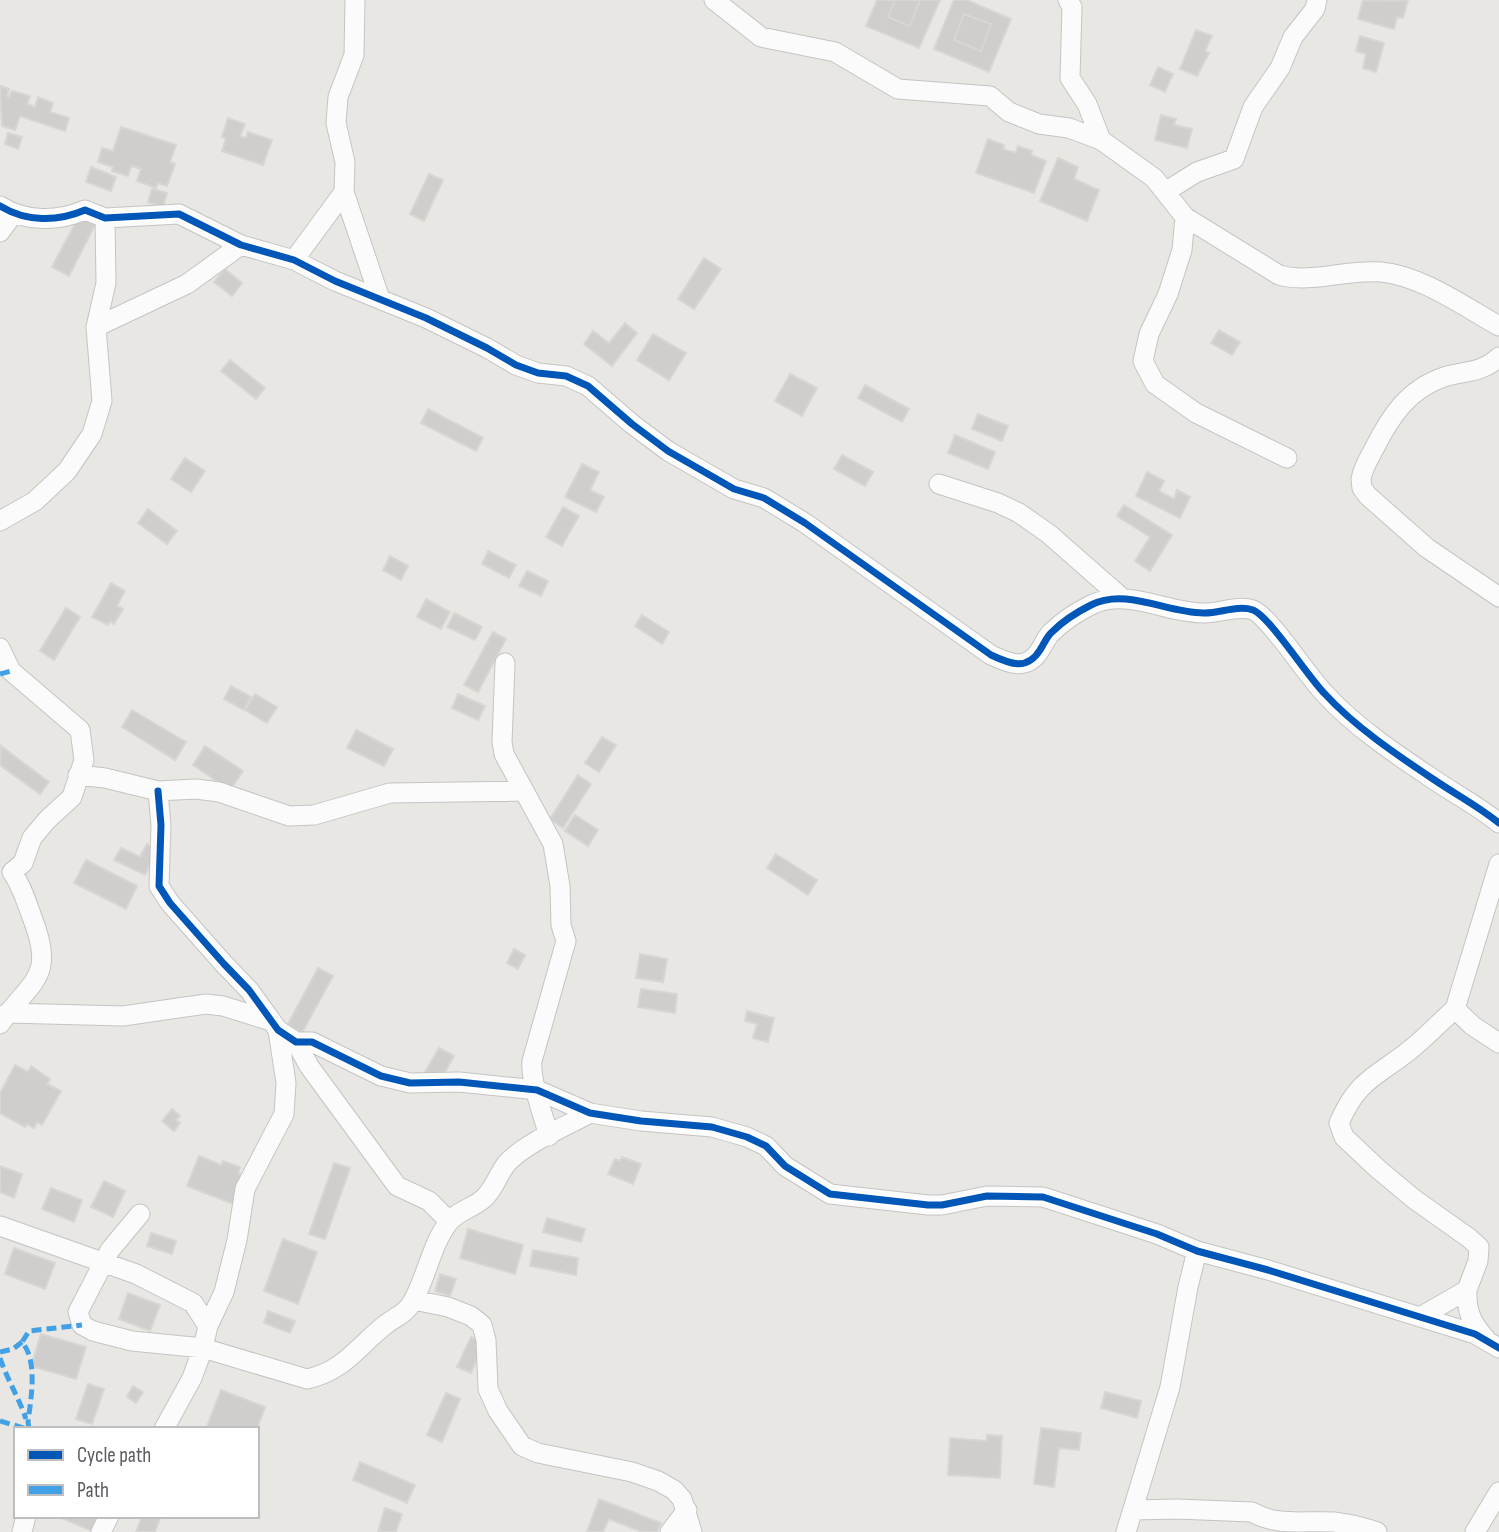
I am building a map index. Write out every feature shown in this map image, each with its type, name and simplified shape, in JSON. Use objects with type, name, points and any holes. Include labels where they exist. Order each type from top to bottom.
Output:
[{"type":"street","points":[[355,0],[354,55],[338,97],[336,123],[345,162],[344,192],[380,299]]},
{"type":"street","points":[[714,0],[761,37],[835,52],[898,89],[990,96],[1009,112],[1040,124],[1069,128],[1101,140],[1154,178],[1185,217],[1279,275],[1295,279],[1352,272],[1384,272],[1416,282],[1499,326]]},
{"type":"street","points":[[1068,0],[1072,7],[1070,78],[1087,104],[1101,140]]},
{"type":"street","points":[[1166,192],[1197,172],[1234,159],[1253,107],[1280,68],[1293,37],[1315,9],[1317,0]]},
{"type":"street","points":[[294,260],[344,192]]},
{"type":"street","points":[[0,232],[6,210],[39,220],[73,215],[85,209],[105,218],[179,214],[241,245],[294,260],[487,348],[516,365],[538,373],[566,376],[588,386],[668,451],[734,489],[764,498],[805,523],[990,655],[1012,665],[1029,663],[1051,632],[1092,604],[1123,599],[1149,602],[1181,612],[1253,610],[1270,624],[1296,660],[1351,719],[1433,779],[1476,804],[1499,823]]},
{"type":"street","points":[[1185,217],[1182,250],[1168,294],[1149,334],[1143,360],[1155,384],[1196,413],[1287,458]]},
{"type":"street","points":[[0,522],[35,501],[67,471],[92,433],[102,401],[96,327],[106,283],[105,218]]},
{"type":"street","points":[[96,327],[187,284],[241,245]]},
{"type":"street","points":[[1499,357],[1474,372],[1446,377],[1422,386],[1406,399],[1387,424],[1361,478],[1362,488],[1368,496],[1427,548],[1499,597]]},
{"type":"street","points":[[939,484],[998,503],[1018,513],[1049,534],[1123,599]]},
{"type":"street","points":[[0,648],[11,671],[80,730],[83,760],[72,797],[32,838],[23,863],[12,872],[21,884],[41,941],[43,964],[27,993],[4,1018]]},
{"type":"street","points":[[505,663],[502,742],[523,791],[553,844],[560,886],[561,925],[566,941],[532,1061],[531,1074],[549,1136]]},
{"type":"street","points":[[78,775],[106,778],[158,791],[196,789],[219,792],[289,816],[314,815],[390,793],[523,791]]},
{"type":"street","points":[[158,791],[161,825],[159,886],[170,903],[249,990],[274,1025],[296,1042],[309,1066],[397,1186],[429,1201],[449,1221]]},
{"type":"street","points":[[1494,1345],[1472,1324],[1466,1302],[1467,1290],[1478,1261],[1479,1247],[1413,1199],[1378,1169],[1344,1137],[1339,1123],[1348,1103],[1363,1084],[1409,1051],[1455,1009],[1499,864]]},
{"type":"street","points":[[4,1018],[123,1016],[206,1004],[223,1006],[274,1025]]},
{"type":"street","points":[[1455,1009],[1473,1026],[1499,1043]]},
{"type":"street","points":[[165,1427],[192,1378],[208,1326],[223,1292],[237,1240],[245,1189],[284,1114],[286,1083],[274,1025]]},
{"type":"street","points":[[296,1042],[313,1042],[381,1076],[410,1083],[459,1082],[537,1090],[590,1113],[712,1127],[747,1137],[766,1146],[785,1166],[830,1194],[928,1205],[942,1205],[987,1196],[1043,1197],[1157,1234],[1197,1251],[1475,1334],[1494,1345]]},
{"type":"street","points":[[140,1214],[110,1250],[103,1263],[78,1312],[82,1325],[93,1331],[132,1340],[203,1348],[307,1379],[329,1373],[386,1324],[398,1318],[414,1300],[430,1258],[449,1221],[488,1195],[506,1165],[517,1154],[590,1113]]},
{"type":"street","points":[[0,1226],[136,1274],[193,1303],[208,1326]]},
{"type":"street","points":[[1126,1532],[1170,1387],[1197,1251]]},
{"type":"street","points":[[1420,1317],[1467,1290]]},
{"type":"street","points":[[414,1300],[448,1307],[471,1316],[482,1325],[486,1340],[488,1389],[498,1411],[522,1446],[538,1453],[658,1480],[674,1489],[687,1510],[692,1532]]},
{"type":"street","points":[[1475,1532],[1499,1492]]},
{"type":"street","points":[[670,1532],[687,1510]]},
{"type":"street","points":[[1133,1510],[1251,1512],[1262,1518],[1283,1522],[1335,1522],[1377,1532]]},
{"type":"building","points":[[877,0],[895,0],[888,17],[910,26],[920,0],[940,0],[919,48],[866,26]]},
{"type":"building","points":[[895,0],[920,0],[910,26],[888,17]]},
{"type":"building","points":[[954,0],[967,0],[1011,19],[989,72],[934,49]],"holes":[[[964,14],[991,24],[981,51],[954,40]]]},
{"type":"building","points":[[1363,0],[1408,0],[1403,18],[1397,17],[1394,29],[1358,19]]},
{"type":"building","points":[[964,14],[991,24],[981,51],[954,40]]},
{"type":"building","points":[[1196,30],[1212,36],[1205,51],[1209,53],[1197,76],[1180,69]]},
{"type":"building","points":[[1360,36],[1384,43],[1376,72],[1363,68],[1366,54],[1356,51]]},
{"type":"building","points":[[1158,67],[1173,74],[1165,92],[1150,85]]},
{"type":"building","points":[[0,86],[9,89],[9,97],[12,91],[30,96],[27,104],[35,107],[38,97],[53,103],[50,112],[69,118],[65,131],[20,116],[15,130],[2,126]]},
{"type":"building","points":[[1161,115],[1176,119],[1174,125],[1192,129],[1187,148],[1155,140]]},
{"type":"building","points":[[228,118],[245,124],[240,136],[246,138],[248,132],[272,140],[263,165],[222,151],[226,138],[222,137]]},
{"type":"building","points":[[121,127],[176,145],[170,162],[175,164],[167,186],[158,183],[156,188],[137,181],[141,169],[131,166],[128,176],[112,171],[113,167],[98,162],[102,148],[113,151]]},
{"type":"building","points":[[8,133],[22,137],[18,149],[5,144]]},
{"type":"building","points":[[988,139],[1004,145],[1003,149],[1016,153],[1018,146],[1032,151],[1031,155],[1046,161],[1034,193],[976,173]]},
{"type":"building","points":[[1058,158],[1078,167],[1074,179],[1099,190],[1087,221],[1040,201]]},
{"type":"building","points":[[91,167],[116,177],[111,191],[86,182]]},
{"type":"building","points":[[429,174],[443,180],[424,221],[410,214]]},
{"type":"building","points":[[152,189],[167,193],[163,207],[148,202]]},
{"type":"building","points":[[79,216],[95,225],[69,276],[52,267]]},
{"type":"building","points":[[704,258],[721,269],[694,309],[678,299]]},
{"type":"building","points":[[225,269],[242,283],[232,296],[214,282]]},
{"type":"building","points":[[625,323],[637,333],[612,366],[584,344],[593,331],[609,343]]},
{"type":"building","points":[[1219,330],[1240,342],[1232,355],[1211,343]]},
{"type":"building","points":[[653,334],[686,353],[669,380],[637,360]]},
{"type":"building","points":[[230,360],[265,388],[256,399],[221,371]]},
{"type":"building","points":[[790,374],[817,388],[802,416],[775,401]]},
{"type":"building","points":[[865,385],[909,409],[902,422],[858,398]]},
{"type":"building","points":[[428,409],[483,438],[476,451],[421,423]]},
{"type":"building","points":[[978,414],[1008,426],[1002,441],[972,429]]},
{"type":"building","points":[[955,435],[995,452],[988,469],[948,453]]},
{"type":"building","points":[[842,455],[873,472],[865,486],[834,469]]},
{"type":"building","points":[[185,458],[205,471],[191,492],[171,479]]},
{"type":"building","points":[[582,464],[599,472],[590,490],[604,497],[596,512],[565,497]]},
{"type":"building","points":[[1147,472],[1164,481],[1159,491],[1174,499],[1177,490],[1190,497],[1180,518],[1136,496]]},
{"type":"building","points":[[1124,505],[1172,535],[1150,571],[1135,561],[1150,537],[1117,516]]},
{"type":"building","points":[[563,507],[579,516],[562,546],[546,537]]},
{"type":"building","points":[[148,509],[177,531],[167,544],[138,523]]},
{"type":"building","points":[[488,551],[516,565],[509,578],[482,564]]},
{"type":"building","points":[[390,556],[408,566],[401,580],[383,570]]},
{"type":"building","points":[[527,571],[548,581],[541,596],[519,586]]},
{"type":"building","points":[[111,583],[125,591],[117,606],[123,609],[114,624],[110,621],[108,625],[92,617]]},
{"type":"building","points":[[426,599],[450,612],[441,629],[417,617]]},
{"type":"building","points":[[66,608],[80,617],[54,660],[40,651]]},
{"type":"building","points":[[454,613],[482,627],[475,640],[447,627]]},
{"type":"building","points":[[642,615],[669,632],[662,644],[635,626]]},
{"type":"building","points":[[493,632],[506,639],[478,692],[464,685]]},
{"type":"building","points":[[231,686],[251,697],[244,710],[224,699]]},
{"type":"building","points":[[255,694],[277,707],[267,723],[245,710]]},
{"type":"building","points":[[458,694],[485,706],[478,720],[452,708]]},
{"type":"building","points":[[132,710],[186,742],[175,760],[122,727]]},
{"type":"building","points":[[356,730],[393,749],[384,766],[347,748]]},
{"type":"building","points":[[602,737],[616,745],[599,772],[585,763]]},
{"type":"building","points":[[1,746],[49,782],[40,794],[0,765]]},
{"type":"building","points":[[205,746],[243,771],[230,790],[193,765]]},
{"type":"building","points":[[578,775],[591,784],[563,828],[550,819]]},
{"type":"building","points":[[575,815],[598,830],[588,846],[565,831]]},
{"type":"building","points":[[147,844],[158,850],[145,875],[114,860],[121,848],[140,857]]},
{"type":"building","points":[[776,854],[817,880],[808,895],[767,868]]},
{"type":"building","points":[[86,860],[137,886],[126,909],[74,883]]},
{"type":"building","points":[[514,949],[525,955],[518,969],[507,963]]},
{"type":"building","points":[[640,954],[667,959],[663,982],[636,978]]},
{"type":"building","points":[[318,968],[333,976],[302,1033],[288,1024]]},
{"type":"building","points":[[641,989],[677,994],[675,1013],[638,1007]]},
{"type":"building","points":[[747,1011],[774,1018],[768,1042],[753,1038],[757,1024],[745,1021]]},
{"type":"building","points":[[439,1048],[454,1056],[440,1081],[425,1072]]},
{"type":"building","points":[[15,1065],[28,1072],[31,1066],[50,1079],[47,1084],[61,1091],[42,1125],[37,1122],[34,1128],[27,1124],[25,1127],[0,1113],[0,1093]]},
{"type":"building","points":[[172,1109],[180,1116],[176,1120],[180,1123],[174,1131],[162,1121]]},
{"type":"building","points":[[199,1156],[221,1165],[223,1161],[240,1167],[238,1173],[244,1176],[233,1204],[187,1186]]},
{"type":"building","points":[[622,1157],[641,1164],[633,1184],[608,1174],[615,1159],[620,1161]]},
{"type":"building","points":[[334,1163],[350,1168],[325,1239],[309,1234]]},
{"type":"building","points":[[0,1166],[22,1174],[14,1198],[0,1192]]},
{"type":"building","points":[[104,1181],[125,1191],[113,1217],[91,1207]]},
{"type":"building","points":[[51,1188],[82,1200],[74,1222],[42,1209]]},
{"type":"building","points":[[547,1218],[585,1229],[581,1242],[543,1232]]},
{"type":"building","points":[[468,1229],[523,1245],[515,1274],[460,1258]]},
{"type":"building","points":[[151,1233],[176,1241],[172,1254],[147,1246]]},
{"type":"building","points":[[283,1239],[317,1252],[298,1304],[264,1291]]},
{"type":"building","points":[[14,1248],[55,1263],[45,1289],[5,1274]]},
{"type":"building","points":[[533,1250],[578,1258],[576,1275],[530,1266]]},
{"type":"building","points":[[440,1274],[456,1279],[450,1296],[435,1291]]},
{"type":"building","points":[[128,1293],[160,1305],[150,1331],[119,1319]]},
{"type":"building","points":[[268,1311],[295,1321],[290,1333],[264,1323]]},
{"type":"building","points":[[41,1334],[86,1347],[76,1379],[31,1366]]},
{"type":"building","points":[[471,1337],[484,1343],[471,1373],[457,1367]]},
{"type":"building","points":[[88,1384],[104,1389],[92,1424],[76,1419]]},
{"type":"building","points":[[133,1386],[143,1392],[136,1403],[127,1397]]},
{"type":"building","points":[[221,1390],[265,1407],[258,1427],[207,1427]]},
{"type":"building","points":[[1105,1392],[1141,1401],[1137,1418],[1101,1408]]},
{"type":"building","points":[[446,1393],[460,1399],[442,1442],[427,1435]]},
{"type":"building","points":[[1041,1428],[1081,1433],[1079,1450],[1059,1448],[1054,1487],[1034,1484]]},
{"type":"building","points":[[987,1435],[1002,1436],[1000,1478],[948,1475],[950,1438],[987,1441]]},
{"type":"building","points":[[360,1462],[415,1485],[407,1503],[353,1480]]},
{"type":"building","points":[[599,1499],[661,1523],[657,1532],[642,1532],[609,1519],[603,1532],[587,1532]]},
{"type":"building","points":[[385,1508],[402,1514],[396,1532],[378,1532]]},
{"type":"building","points":[[62,1518],[97,1518],[92,1531]]},
{"type":"building","points":[[141,1518],[160,1518],[155,1532],[136,1532]]},
{"type":"marked path","points":[[0,674],[11,671]]},
{"type":"marked path","points":[[29,1427],[32,1369],[22,1342],[29,1331],[82,1325]]},
{"type":"marked path","points":[[0,1352],[13,1349],[22,1342]]},
{"type":"marked path","points":[[0,1358],[26,1419]]},
{"type":"marked path","points":[[0,1421],[20,1427]]},
{"type":"cycle path","points":[[0,206],[20,215],[42,218],[64,217],[85,210],[105,218],[179,214],[241,245],[294,260],[335,281],[426,318],[516,365],[538,373],[566,376],[588,386],[668,451],[734,489],[764,498],[805,523],[991,655],[1005,661],[1018,664],[1030,661],[1061,624],[1086,607],[1105,600],[1133,600],[1191,612],[1211,613],[1241,608],[1253,610],[1279,635],[1336,706],[1362,729],[1499,823]]},
{"type":"cycle path","points":[[158,791],[161,825],[159,886],[170,903],[249,990],[278,1030],[296,1042],[312,1042],[381,1076],[410,1083],[459,1082],[537,1090],[590,1113],[641,1121],[712,1127],[747,1137],[766,1146],[785,1166],[830,1194],[928,1205],[942,1205],[987,1196],[1043,1197],[1157,1234],[1197,1251],[1268,1270],[1475,1334],[1499,1348]]}]
